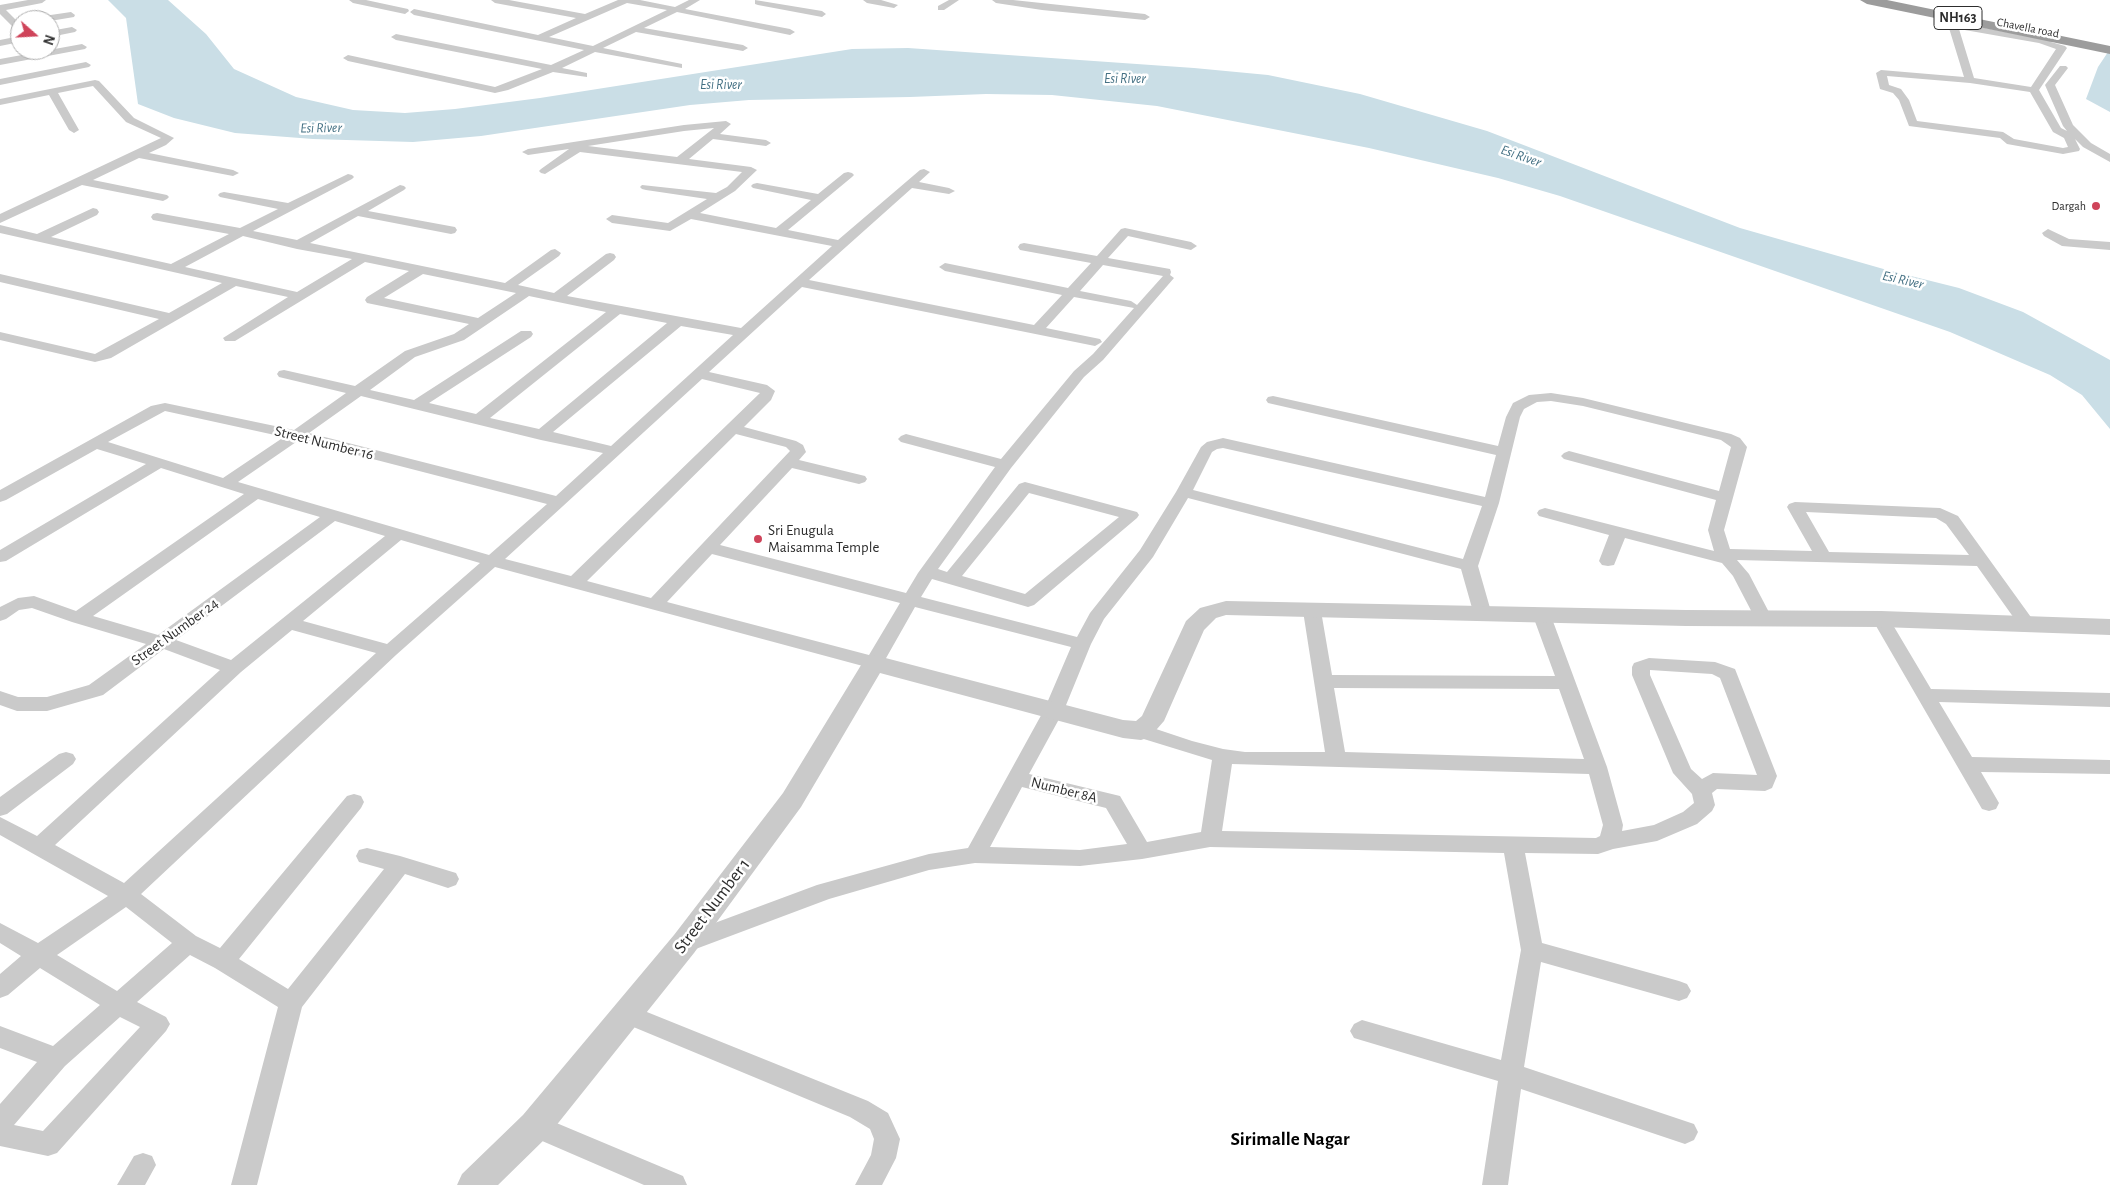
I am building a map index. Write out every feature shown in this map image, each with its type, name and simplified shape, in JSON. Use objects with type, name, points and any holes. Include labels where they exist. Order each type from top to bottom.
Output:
[{"type":"highway","name":"Chavella road","points":[[1867,0],[2053,41],[2110,50]]},
{"type":"highway","name":"Chavella road","points":[[1887,0],[2053,41],[2110,46]]},
{"type":"street","points":[[0,9],[42,0]]},
{"type":"street","points":[[353,0],[679,66]]},
{"type":"street","points":[[379,6],[393,0]]},
{"type":"street","points":[[495,0],[586,17]]},
{"type":"street","points":[[538,38],[626,0],[790,32]]},
{"type":"street","points":[[348,58],[495,90],[551,68],[696,0]]},
{"type":"street","points":[[867,0],[894,5]]},
{"type":"street","points":[[941,8],[955,0]]},
{"type":"street","points":[[996,0],[1145,16]]},
{"type":"street","points":[[725,18],[753,5],[822,14]]},
{"type":"street","points":[[0,9],[10,17]]},
{"type":"street","points":[[60,16],[71,14]]},
{"type":"street","points":[[1970,80],[1954,28],[1960,26],[2053,41],[2069,47],[2069,60],[2050,85],[2068,126],[2087,145],[2110,159]]},
{"type":"street","points":[[634,29],[743,48]]},
{"type":"street","points":[[60,32],[72,30]]},
{"type":"street","points":[[396,37],[584,75]]},
{"type":"street","points":[[2034,90],[2061,52],[2062,48],[2053,41]]},
{"type":"street","points":[[0,62],[82,47]]},
{"type":"street","points":[[0,82],[86,65]]},
{"type":"street","points":[[1881,73],[1970,80],[2034,90],[2057,130],[2068,136],[2075,149],[2063,151],[2011,142],[2003,135],[1912,124],[1904,100],[1897,90],[1884,87],[1881,73]]},
{"type":"street","points":[[0,102],[95,83],[130,120],[169,138],[0,219]]},
{"type":"street","points":[[52,92],[74,130]]},
{"type":"street","points":[[528,152],[577,146],[684,128],[726,124],[681,160]]},
{"type":"street","points":[[712,136],[766,142]]},
{"type":"street","points":[[545,171],[577,146],[751,170],[731,189],[670,227],[612,219]]},
{"type":"street","points":[[136,154],[233,173]]},
{"type":"street","points":[[0,988],[39,955],[126,896],[390,652],[559,502],[841,244],[924,172]]},
{"type":"street","points":[[778,232],[848,175]]},
{"type":"street","points":[[174,267],[348,177]]},
{"type":"street","points":[[81,181],[163,197]]},
{"type":"street","points":[[908,184],[950,191]]},
{"type":"street","points":[[757,186],[819,198]]},
{"type":"street","points":[[646,187],[719,197]]},
{"type":"street","points":[[297,245],[400,188]]},
{"type":"street","points":[[224,195],[289,207]]},
{"type":"street","points":[[40,238],[93,212]]},
{"type":"street","points":[[357,212],[451,230]]},
{"type":"street","points":[[689,215],[841,244]]},
{"type":"street","points":[[157,217],[241,232],[617,310],[743,333]]},
{"type":"street","points":[[0,229],[299,296]]},
{"type":"street","points":[[1037,330],[1125,232],[1191,246]]},
{"type":"street","points":[[2048,233],[2066,243],[2110,246]]},
{"type":"street","points":[[1024,247],[1098,260]]},
{"type":"street","points":[[507,287],[555,253]]},
{"type":"street","points":[[557,297],[610,256]]},
{"type":"street","points":[[230,338],[362,258]]},
{"type":"street","name":"Street Number 1","points":[[474,1185],[535,1126],[684,944],[792,800],[928,572],[1005,465],[1079,374],[1098,357],[1167,275],[1098,260]]},
{"type":"street","points":[[945,267],[1131,305]]},
{"type":"street","points":[[421,269],[372,300],[482,323]]},
{"type":"street","points":[[3,281],[171,318]]},
{"type":"street","points":[[0,336],[84,357],[95,358],[106,355],[232,282]]},
{"type":"street","points":[[799,282],[1095,342]]},
{"type":"street","points":[[226,483],[410,354],[459,337],[527,291]]},
{"type":"street","points":[[479,419],[617,310]]},
{"type":"street","points":[[541,435],[678,321]]},
{"type":"street","points":[[416,404],[526,334]]},
{"type":"street","points":[[284,374],[614,451]]},
{"type":"street","points":[[575,582],[766,397],[768,392],[762,388],[698,374]]},
{"type":"street","points":[[1483,615],[1469,566],[1491,503],[1513,417],[1518,406],[1534,398],[1551,397],[1583,402],[1726,437],[1735,441],[1739,446],[1716,530],[1726,557],[1740,574],[1762,618]]},
{"type":"street","points":[[1272,400],[1505,452]]},
{"type":"street","name":"Street Number 16","points":[[0,496],[156,409],[164,407],[297,435],[559,502]]},
{"type":"street","points":[[655,604],[798,452],[798,448],[733,429]]},
{"type":"street","points":[[906,439],[1005,465]]},
{"type":"street","points":[[95,443],[157,464],[492,561],[1122,729],[1141,731],[1188,748],[1222,756],[1245,759],[1336,759],[1596,767]]},
{"type":"street","points":[[975,855],[1054,710],[1082,644],[1096,617],[1147,553],[1184,492],[1206,450],[1212,445],[1223,443],[1491,503]]},
{"type":"street","points":[[1569,456],[1726,498]]},
{"type":"street","points":[[788,462],[859,479]]},
{"type":"street","points":[[0,557],[157,464]]},
{"type":"street","points":[[928,572],[1028,601],[1131,515],[1025,487],[951,578]]},
{"type":"street","points":[[1184,492],[1469,566]]},
{"type":"street","points":[[78,618],[256,493]]},
{"type":"street","points":[[1823,556],[1795,507],[1940,513],[1952,520],[2027,624]]},
{"type":"street","points":[[1545,513],[1726,557],[1823,556],[1983,561]]},
{"type":"street","name":"Street Number 24","points":[[0,698],[17,704],[47,704],[96,690],[333,515]]},
{"type":"street","points":[[1608,561],[1619,531]]},
{"type":"street","points":[[39,847],[234,668],[399,533]]},
{"type":"street","points":[[709,548],[1082,644]]},
{"type":"street","points":[[0,615],[24,602],[34,602],[78,618],[162,642],[234,668]]},
{"type":"street","points":[[1141,731],[1152,720],[1194,626],[1208,613],[1226,608],[1542,616],[1881,619],[2110,628]]},
{"type":"street","points":[[1312,610],[1336,759]]},
{"type":"street","points":[[1542,616],[1596,767],[1613,825],[1610,840]]},
{"type":"street","points":[[1881,619],[1989,803]]},
{"type":"street","points":[[288,623],[390,652]]},
{"type":"street","points":[[684,944],[825,891],[929,862],[975,855],[1080,858],[1142,851],[1210,839],[1598,846],[1610,840],[1657,833],[1690,818],[1705,805],[1701,790],[1683,773],[1641,674],[1641,667],[1649,664],[1715,668],[1728,674],[1767,776],[1765,783],[1713,781],[1701,790]]},
{"type":"street","points":[[1323,681],[1566,683]]},
{"type":"street","points":[[1926,695],[2110,700]]},
{"type":"street","points":[[1210,839],[1222,756]]},
{"type":"street","points":[[0,808],[66,758]]},
{"type":"street","points":[[1967,764],[2110,767]]},
{"type":"street","name":"Number 8A","points":[[1017,778],[1113,802],[1142,851]]},
{"type":"street","points":[[223,961],[354,802]]},
{"type":"street","points":[[0,826],[126,896],[188,943],[223,961],[291,1003]]},
{"type":"street","points":[[1495,1185],[1510,1074],[1532,950],[1513,845]]},
{"type":"street","points":[[367,856],[448,879]]},
{"type":"street","points":[[244,1185],[291,1003],[400,864]]},
{"type":"street","points":[[0,1134],[48,1144],[158,1024],[118,1004],[1,933]]},
{"type":"street","points":[[0,1123],[56,1058],[188,943]]},
{"type":"street","points":[[1532,950],[1679,991]]},
{"type":"street","points":[[627,1014],[859,1109],[879,1121],[887,1139],[883,1158],[868,1185]]},
{"type":"street","points":[[1362,1031],[1510,1074],[1685,1132]]},
{"type":"street","points":[[0,1037],[56,1058]]},
{"type":"street","points":[[535,1126],[662,1183]]},
{"type":"water","name":"Esi River","points":[[108,0],[168,0],[206,34],[234,69],[296,97],[353,110],[405,113],[455,109],[540,98],[852,49],[908,48],[1268,75],[1360,94],[1487,131],[1740,228],[1887,270],[1959,288],[2023,312],[2110,360],[2110,429],[2082,395],[2050,375],[1950,332],[1560,196],[1498,178],[1369,148],[1157,106],[1052,95],[986,94],[749,100],[690,105],[481,136],[413,142],[313,139],[235,133],[174,118],[138,104],[126,18]]},
{"type":"water","points":[[2110,49],[2110,112],[2086,99],[2098,67]]},
{"type":"place","name":"Dargah","points":[[2096,206]]},
{"type":"place","name":"Sri Enugula Maisamma Temple","points":[[758,539]]},
{"type":"district","name":"Sirimalle Nagar","points":[[1290,1139]]}]
